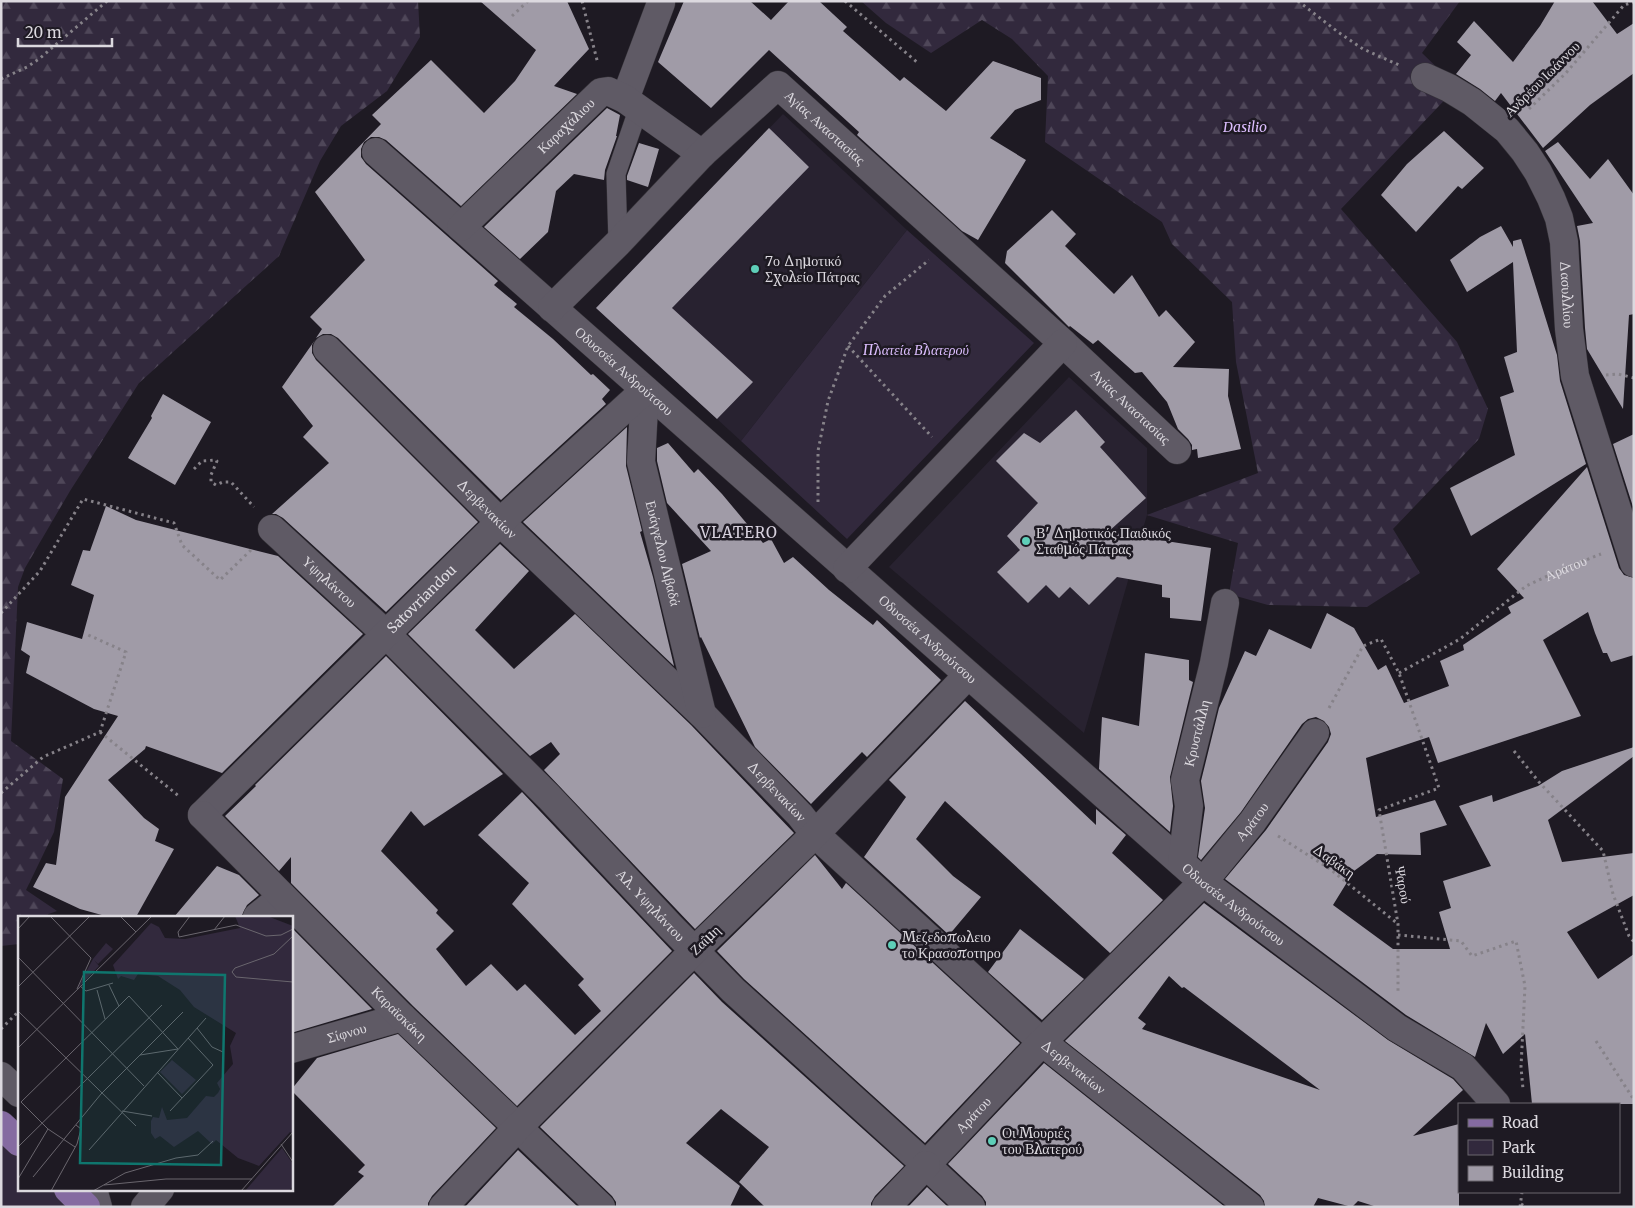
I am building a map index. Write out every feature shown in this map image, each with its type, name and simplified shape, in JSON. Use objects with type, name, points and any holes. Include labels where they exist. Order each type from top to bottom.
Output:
[{"type":"main road","points":[[1,1125],[18,1141]]},
{"type":"main road","points":[[69,1190],[86,1207]]},
{"type":"street","name":"Καραχάλιου","points":[[461,227],[621,100],[661,3]]},
{"type":"street","name":"Δασυλλίου","points":[[1425,77],[1450,88],[1472,102],[1507,130],[1538,172],[1551,198],[1559,218],[1565,252],[1568,320],[1575,376],[1631,553]]},
{"type":"street","name":"Αγίας Αναστασίας","points":[[552,308],[618,243],[702,154],[778,85],[1063,343],[1177,450]]},
{"type":"street","points":[[621,100],[702,154]]},
{"type":"street","name":"Οδυσσέα Ανδρούτσου","points":[[376,152],[1203,882],[1397,1028],[1463,1067],[1495,1103]]},
{"type":"street","points":[[847,569],[1063,343]]},
{"type":"street","name":"Δερβενακίων","points":[[327,349],[500,522],[702,714],[800,815],[815,834],[1042,1042],[1250,1207]]},
{"type":"street","name":"Satovriandou","points":[[202,815],[500,522],[645,390]]},
{"type":"street","name":"Ευάγγελου Λιβαδά","points":[[645,390],[641,462],[702,714]]},
{"type":"street","name":"Υψηλάντου","points":[[272,529],[386,634]]},
{"type":"street","name":"Κρυστάλλη","points":[[1182,862],[1189,806],[1185,780],[1214,663],[1225,602]]},
{"type":"street","name":"Αλ. Υψηλάντου","points":[[386,634],[569,818],[733,990],[971,1207]]},
{"type":"street","name":"Ζαΐμη","points":[[443,1207],[518,1127],[694,951],[815,834],[968,675]]},
{"type":"street","name":"Αράτου","points":[[886,1207],[1042,1042],[1203,882],[1253,821],[1315,733]]},
{"type":"street","name":"Καραϊσκάκη","points":[[202,815],[402,1017],[601,1207]]},
{"type":"street","points":[[258,916],[282,897]]},
{"type":"street","name":"Σίφνου","points":[[292,1049],[402,1017]]},
{"type":"street","points":[[1,1076],[18,1092]]},
{"type":"street","points":[[93,1190],[98,1207]]},
{"type":"street","points":[[145,1207],[159,1190]]},
{"type":"lane","points":[[618,243],[616,174],[621,100]]},
{"type":"path","points":[[1,80],[27,67],[38,59],[107,1]]},
{"type":"path","points":[[512,16],[528,1]]},
{"type":"path","points":[[582,1],[598,64],[621,100]]},
{"type":"path","points":[[845,1],[918,63]]},
{"type":"path","points":[[1298,1],[1338,32],[1363,48],[1425,77]]},
{"type":"path","name":"Ανδρέου Ιωάννου","points":[[1507,130],[1566,74],[1624,5],[1634,2]]},
{"type":"path","points":[[818,542],[818,451],[828,401],[848,346],[885,296],[952,243]]},
{"type":"path","points":[[848,346],[952,459]]},
{"type":"path","points":[[194,469],[202,461],[215,460],[217,461],[211,475],[211,482],[216,485],[228,481],[237,488]]},
{"type":"path","points":[[1,613],[40,571],[83,499],[174,523],[182,545],[220,580],[272,529]]},
{"type":"path","name":"Αράτου","points":[[1399,673],[1460,639],[1526,586],[1552,573],[1631,553]]},
{"type":"path","points":[[1,793],[43,757],[100,732],[126,652],[86,634]]},
{"type":"path","points":[[1315,733],[1363,646],[1381,639],[1399,673]]},
{"type":"path","name":"Ψαρού","points":[[1397,1028],[1398,924],[1379,810],[1439,788],[1399,673]]},
{"type":"path","points":[[100,732],[202,815]]},
{"type":"path","points":[[1514,751],[1539,782],[1602,852],[1613,894],[1629,936],[1634,942]]},
{"type":"path","name":"Δαβάκη","points":[[1253,821],[1330,869],[1398,924]]},
{"type":"path","points":[[1398,935],[1461,941],[1472,956],[1516,941],[1525,986],[1521,1067],[1523,1093]]},
{"type":"path","points":[[1,1029],[18,1012]]},
{"type":"path","points":[[1596,1041],[1634,1100]]},
{"type":"path","points":[[1522,1193],[1521,1206],[1526,1207]]},
{"type":"shaded area","name":"7ο Δημοτικό Σχολείο Πάτρας","points":[[783,114],[907,230],[741,441],[596,308]]},
{"type":"shaded area","name":"Β' Δημοτικός Παιδικός Σταθμός Πάτρας","points":[[1069,377],[1147,448],[1147,515],[1084,733],[889,567]]},
{"type":"green space","points":[[1,1],[418,1],[420,37],[387,91],[341,126],[320,161],[279,256],[139,383],[70,491],[25,568],[18,587],[11,741],[63,779],[54,832],[26,890],[57,911],[43,916],[18,916],[18,944],[1,946]]},
{"type":"green space","name":"Dasilio","points":[[861,1],[1460,1],[1422,53],[1457,87],[1341,209],[1457,342],[1488,409],[1479,439],[1393,529],[1420,573],[1367,607],[1268,605],[1229,594],[1238,543],[1147,515],[1258,473],[1236,362],[1232,302],[1172,244],[1162,222],[1045,142],[1048,76],[1012,39],[982,20],[931,53],[886,23]]},
{"type":"green space","name":"Πλατεία Βλατερού","points":[[907,230],[1034,343],[847,539],[741,441]]},
{"type":"green space","points":[[1,1125],[18,1141],[18,1190],[69,1190],[86,1207],[1,1207]]},
{"type":"building","points":[[480,1],[567,1],[589,49],[554,86],[577,94],[461,206],[386,140],[379,137],[371,137],[364,142],[361,149],[361,157],[366,164],[498,281],[494,285],[517,304],[514,307],[610,390],[602,399],[606,404],[501,500],[338,338],[331,334],[323,334],[316,338],[322,329],[310,317],[365,260],[315,192],[381,124],[372,115],[431,60],[484,113],[515,81],[536,50]]},
{"type":"building","points":[[684,1],[750,1],[771,20],[789,1],[819,1],[847,27],[843,31],[900,81],[904,77],[946,111],[993,61],[1041,78],[1041,100],[1015,110],[990,138],[1026,160],[978,240],[962,231],[857,135],[859,132],[769,50],[711,108],[658,62]]},
{"type":"building","points":[[1555,1],[1592,1],[1617,34],[1634,23],[1634,73],[1590,105],[1543,148],[1501,93],[1495,101],[1456,74],[1471,55],[1457,42],[1474,21],[1513,62],[1540,26]]},
{"type":"building","points":[[607,108],[620,115],[617,136],[605,170],[604,180],[574,174],[556,191],[548,232],[520,259],[484,227]]},
{"type":"building","points":[[769,128],[809,167],[672,308],[753,382],[717,419],[596,308]]},
{"type":"building","points":[[1444,131],[1484,168],[1462,189],[1458,186],[1416,232],[1381,195],[1407,164]]},
{"type":"building","points":[[1558,142],[1590,179],[1608,159],[1634,195],[1634,314],[1629,315],[1623,409],[1587,349],[1580,241],[1577,226],[1593,223],[1545,151]]},
{"type":"building","points":[[639,143],[659,149],[648,187],[627,180]]},
{"type":"building","points":[[1052,210],[1076,234],[1065,246],[1114,294],[1132,275],[1159,317],[1166,310],[1195,342],[1173,367],[1229,369],[1228,396],[1241,449],[1198,458],[1197,449],[1192,450],[1192,445],[1188,439],[1178,429],[1167,402],[1142,372],[1135,373],[1098,340],[1093,344],[1069,327],[1005,263],[1007,251]]},
{"type":"building","points":[[1501,226],[1513,247],[1513,241],[1521,239],[1557,355],[1560,381],[1586,464],[1471,536],[1450,488],[1515,455],[1500,397],[1514,392],[1504,357],[1517,352],[1513,262],[1467,292],[1450,260],[1480,237]]},
{"type":"building","points":[[315,340],[312,345],[312,353],[316,360],[478,522],[386,612],[283,518],[272,514],[329,463],[303,437],[313,426],[282,387]]},
{"type":"building","points":[[163,394],[211,422],[175,485],[128,458],[152,418],[151,416]]},
{"type":"building","points":[[1076,410],[1105,442],[1100,447],[1146,498],[1108,532],[1211,548],[1201,621],[1170,618],[1170,598],[1162,597],[1162,585],[1117,577],[1089,605],[1070,587],[1059,598],[1046,585],[1028,603],[997,572],[1020,550],[1007,536],[1038,503],[996,461],[1024,433],[1040,443]]},
{"type":"building","points":[[627,427],[626,466],[642,531],[640,532],[653,577],[674,666],[523,522]]},
{"type":"building","points":[[1634,434],[1634,510],[1613,444]]},
{"type":"building","points":[[668,443],[694,473],[698,469],[722,494],[763,543],[771,539],[784,563],[793,557],[829,590],[873,625],[877,620],[941,680],[867,757],[862,752],[811,804],[755,747],[700,638],[682,564],[711,551],[667,503],[657,461],[657,448]]},
{"type":"building","points":[[1587,467],[1619,568],[1624,575],[1634,578],[1634,655],[1611,662],[1607,653],[1603,653],[1588,612],[1543,640],[1581,716],[1438,763],[1429,737],[1366,758],[1376,817],[1435,800],[1447,825],[1420,833],[1421,855],[1377,854],[1354,871],[1333,905],[1393,949],[1450,949],[1439,912],[1451,908],[1443,881],[1491,866],[1459,806],[1492,795],[1493,802],[1538,786],[1562,771],[1634,747],[1634,756],[1548,820],[1562,862],[1634,853],[1634,895],[1567,932],[1598,979],[1634,954],[1634,1104],[1532,1103],[1525,1034],[1503,1054],[1486,1023],[1475,1057],[1406,1015],[1225,879],[1266,830],[1328,742],[1331,734],[1329,727],[1324,721],[1316,717],[1308,719],[1302,724],[1241,812],[1201,860],[1198,857],[1205,808],[1201,781],[1219,708],[1245,651],[1256,656],[1269,629],[1311,649],[1327,613],[1354,628],[1378,670],[1386,665],[1404,703],[1449,686],[1440,661],[1464,650],[1463,645],[1511,613],[1508,607],[1524,598],[1497,569]]},
{"type":"building","points":[[106,506],[136,520],[278,556],[363,634],[222,773],[146,746],[145,749],[108,780],[144,818],[159,829],[155,841],[174,849],[137,916],[105,916],[80,909],[33,887],[46,863],[56,865],[65,797],[118,716],[94,709],[26,673],[30,656],[21,650],[27,622],[82,639],[94,595],[71,585],[83,550],[90,551]]},
{"type":"building","points":[[500,544],[529,571],[475,630],[514,669],[575,614],[691,725],[794,833],[695,929],[544,770],[560,754],[551,742],[530,756],[408,634]]},
{"type":"building","points":[[1145,653],[1189,660],[1189,680],[1193,682],[1170,777],[1173,806],[1170,832],[1099,769],[1102,717],[1139,726]]},
{"type":"building","points":[[386,656],[503,774],[424,826],[411,811],[381,851],[438,910],[436,913],[454,931],[436,949],[466,986],[491,964],[517,991],[525,984],[575,1035],[601,1011],[578,985],[584,979],[512,904],[529,883],[478,835],[522,792],[672,951],[517,1106],[413,1006],[291,883],[291,857],[279,871],[225,816]]},
{"type":"building","points":[[965,701],[1096,825],[1096,809],[1126,835],[1112,853],[1163,900],[1110,953],[945,801],[916,839],[953,876],[981,897],[949,935],[864,857],[906,797],[889,780]]},
{"type":"building","points":[[815,855],[842,889],[846,883],[1020,1043],[925,1143],[744,979],[717,951]]},
{"type":"building","points":[[217,866],[239,875],[259,895],[247,905],[242,916],[175,916]]},
{"type":"building","points":[[1204,903],[1388,1040],[1453,1079],[1463,1090],[1413,1136],[1458,1124],[1459,1207],[1377,1207],[1358,1201],[1352,1207],[1318,1198],[1313,1207],[1265,1207],[1260,1195],[1065,1041]],"holes":[[[1169,976],[1182,988],[1184,987],[1320,1090],[1142,1029],[1146,1024],[1138,1018]]]},
{"type":"building","points":[[292,928],[372,1009],[292,1033]]},
{"type":"building","points":[[1020,929],[1084,979],[1042,1020],[988,972]]},
{"type":"building","points":[[694,973],[722,1002],[904,1166],[875,1196],[871,1207],[765,1207],[739,1182],[769,1147],[721,1109],[686,1143],[740,1186],[730,1207],[616,1207],[616,1202],[612,1196],[540,1127]]},
{"type":"building","points":[[398,1034],[496,1128],[432,1196],[428,1207],[332,1207],[364,1176],[358,1172],[365,1165],[292,1091],[317,1058]]},
{"type":"building","points":[[1044,1063],[1225,1207],[986,1207],[986,1202],[982,1196],[948,1164]]},
{"type":"building","points":[[518,1150],[578,1207],[465,1207]]},
{"type":"building","points":[[927,1187],[948,1207],[908,1207]]},
{"type":"place","name":"7ο Δημοτικό Σχολείο Πάτρας","points":[[755,269]]},
{"type":"place","name":"Β' Δημοτικός Παιδικός Σταθμός Πάτρας","points":[[1026,541]]},
{"type":"place","name":"Μεζεδοπωλειο το Κρασοποτηρο","points":[[892,945]]},
{"type":"place","name":"Οι Μουριές του Βλατερού","points":[[992,1141]]},
{"type":"district","name":"VLATERO","points":[[739,533]]}]
